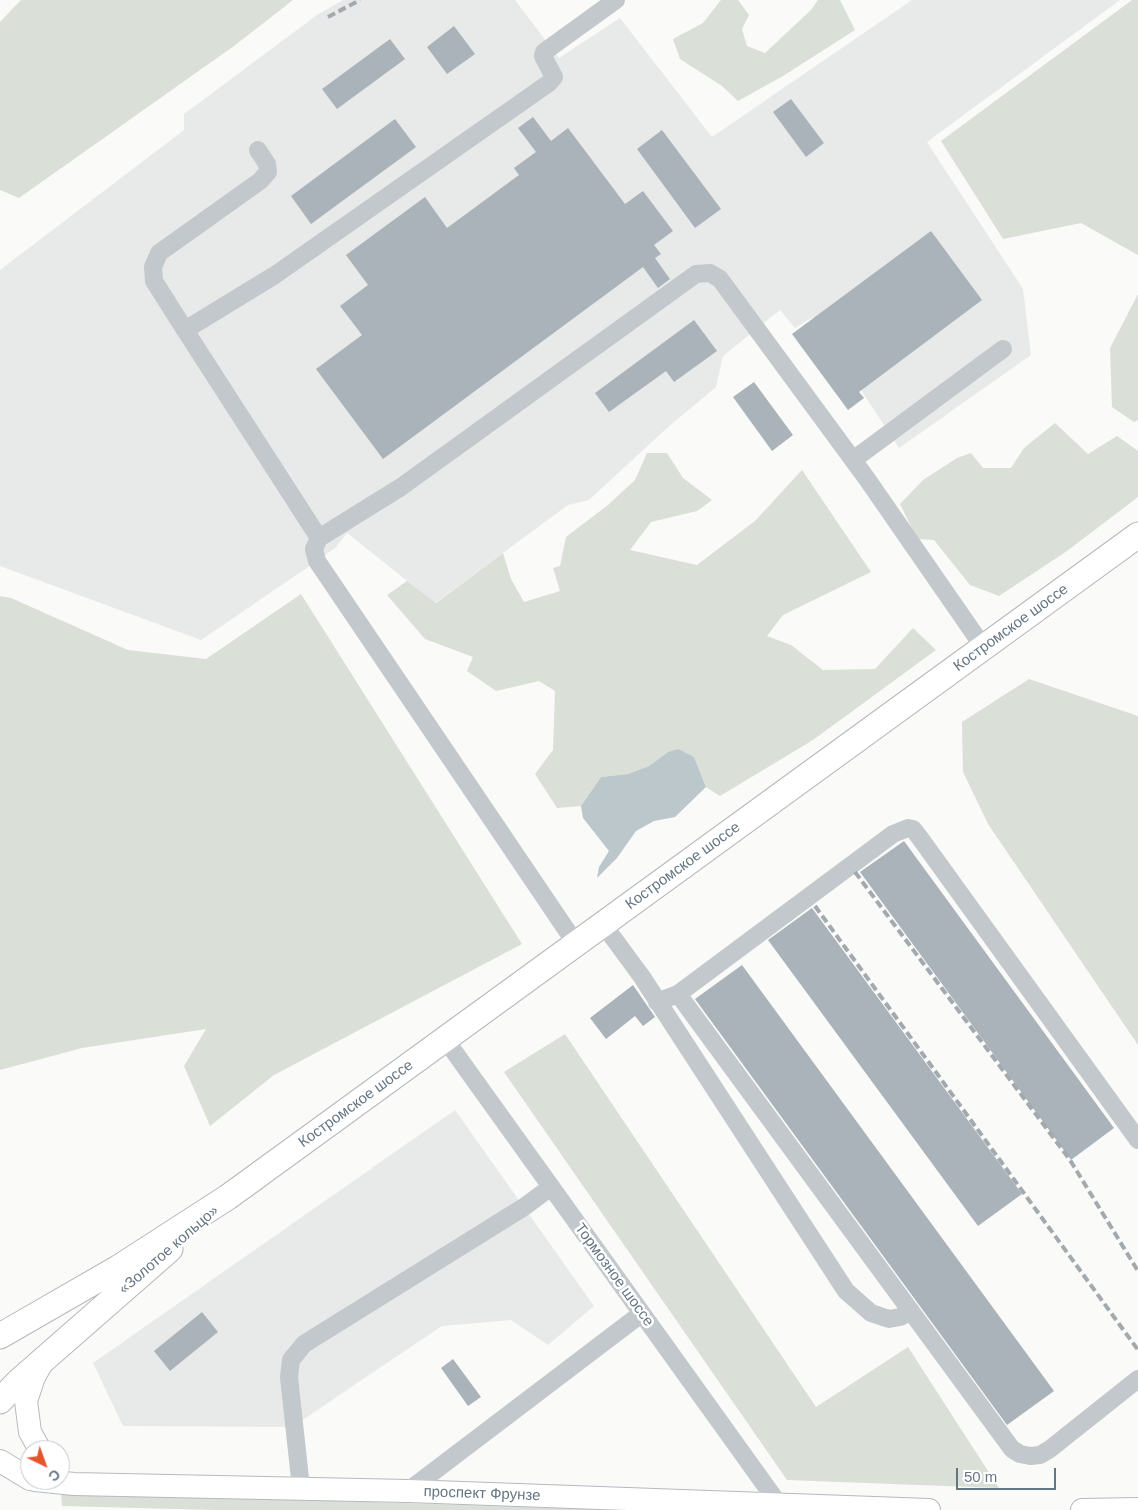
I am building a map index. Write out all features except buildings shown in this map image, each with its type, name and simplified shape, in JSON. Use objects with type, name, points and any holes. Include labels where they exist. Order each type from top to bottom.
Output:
[{"type":"highway","name":"Костромское шоссе","points":[[228,1198],[1138,535]]},
{"type":"highway","name":"«Золотое кольцо»","points":[[0,1336],[118,1268],[228,1198]]},
{"type":"highway","name":"«Золотое кольцо»","points":[[0,1401],[228,1198]]},
{"type":"main road","points":[[34,1440],[30,1432],[26,1401],[43,1361]]},
{"type":"main road","points":[[0,1461],[20,1473]]},
{"type":"main road","points":[[70,1473],[84,1480],[110,1484]]},
{"type":"main road","name":"проспект Фрунзе","points":[[70,1484],[408,1491],[781,1507],[929,1510]]},
{"type":"main road","points":[[1082,1510],[1138,1509]]},
{"type":"street","points":[[185,330],[275,275],[549,83],[554,77],[543,56],[544,52],[616,0]]},
{"type":"street","points":[[258,150],[267,164],[268,172],[260,181],[159,253],[153,267],[154,281],[319,538]]},
{"type":"street","points":[[576,944],[317,560],[314,550],[319,538],[401,487],[696,274],[710,273],[720,279],[853,460],[984,648]]},
{"type":"street","points":[[853,460],[1003,349]]},
{"type":"street","points":[[657,1002],[678,994],[893,834],[903,829],[913,829],[1138,1140]]},
{"type":"street","points":[[603,924],[642,977],[846,1292],[871,1313],[889,1319],[900,1317],[911,1311]]},
{"type":"street","points":[[678,994],[1012,1449],[1020,1454],[1040,1455],[1050,1450],[1138,1379]]},
{"type":"street","name":"Тормозное шоссе","points":[[445,1039],[781,1507]]},
{"type":"street","points":[[301,1488],[289,1377],[291,1360],[304,1344],[524,1207],[551,1187]]},
{"type":"street","points":[[408,1491],[641,1314]]},
{"type":"shaded area","points":[[21,0],[293,0],[234,46],[19,198],[0,190],[0,22]]},
{"type":"shaded area","points":[[343,0],[515,0],[559,58],[620,18],[712,137],[912,0],[1120,0],[927,142],[1023,289],[1031,355],[899,448],[813,317],[795,328],[780,310],[723,356],[716,387],[667,428],[589,500],[568,505],[435,603],[347,533],[336,547],[317,561],[201,640],[0,566],[0,270],[184,130],[184,114],[317,15]]},
{"type":"shaded area","points":[[721,0],[738,0],[749,15],[742,29],[747,46],[765,53],[811,10],[818,0],[840,0],[855,30],[783,76],[738,101],[722,86],[680,59],[673,39],[703,23]]},
{"type":"shaded area","points":[[1132,0],[1138,0],[1138,255],[1081,223],[1003,239],[941,141]]},
{"type":"shaded area","points":[[1138,294],[1138,420],[1134,422],[1112,407],[1110,348]]},
{"type":"shaded area","points":[[1055,423],[1088,454],[1117,436],[1138,451],[1138,497],[1067,551],[999,596],[970,585],[934,540],[917,539],[900,504],[923,480],[957,458],[971,453],[983,468],[1011,468],[1024,448]]},
{"type":"shaded area","points":[[647,453],[667,453],[683,478],[712,500],[697,511],[651,522],[630,550],[697,565],[755,521],[802,470],[871,572],[783,615],[767,636],[791,645],[823,670],[875,669],[913,628],[936,650],[813,740],[720,796],[706,787],[694,757],[668,752],[649,766],[628,774],[601,777],[581,806],[557,808],[535,774],[553,750],[555,691],[539,681],[496,691],[467,671],[473,657],[425,639],[387,595],[407,581],[436,603],[503,553],[511,579],[524,602],[560,591],[553,568],[560,566],[566,537],[608,505],[635,480]]},
{"type":"shaded area","points":[[301,594],[522,944],[274,1075],[210,1126],[184,1066],[206,1029],[82,1048],[0,1070],[0,596],[11,598],[128,650],[206,659]]},
{"type":"shaded area","points":[[1029,679],[1138,716],[1138,1045],[988,824],[963,772],[962,722]]},
{"type":"shaded area","points":[[678,749],[694,757],[706,787],[675,817],[654,821],[636,831],[617,858],[597,878],[599,867],[609,851],[583,818],[581,806],[601,777],[628,774],[649,766],[668,752]]},
{"type":"shaded area","points":[[565,1034],[816,1407],[908,1347],[999,1488],[787,1480],[504,1072]]},
{"type":"shaded area","points":[[455,1110],[594,1306],[548,1345],[511,1320],[442,1326],[292,1427],[123,1426],[93,1363]]},
{"type":"shaded area","points":[[61,1492],[618,1510],[215,1510],[62,1506]]},
{"type":"railway","points":[[328,17],[360,0]]},
{"type":"railway","points":[[855,872],[1070,1160],[1138,1271]]},
{"type":"railway","points":[[815,906],[1138,1350]]}]
